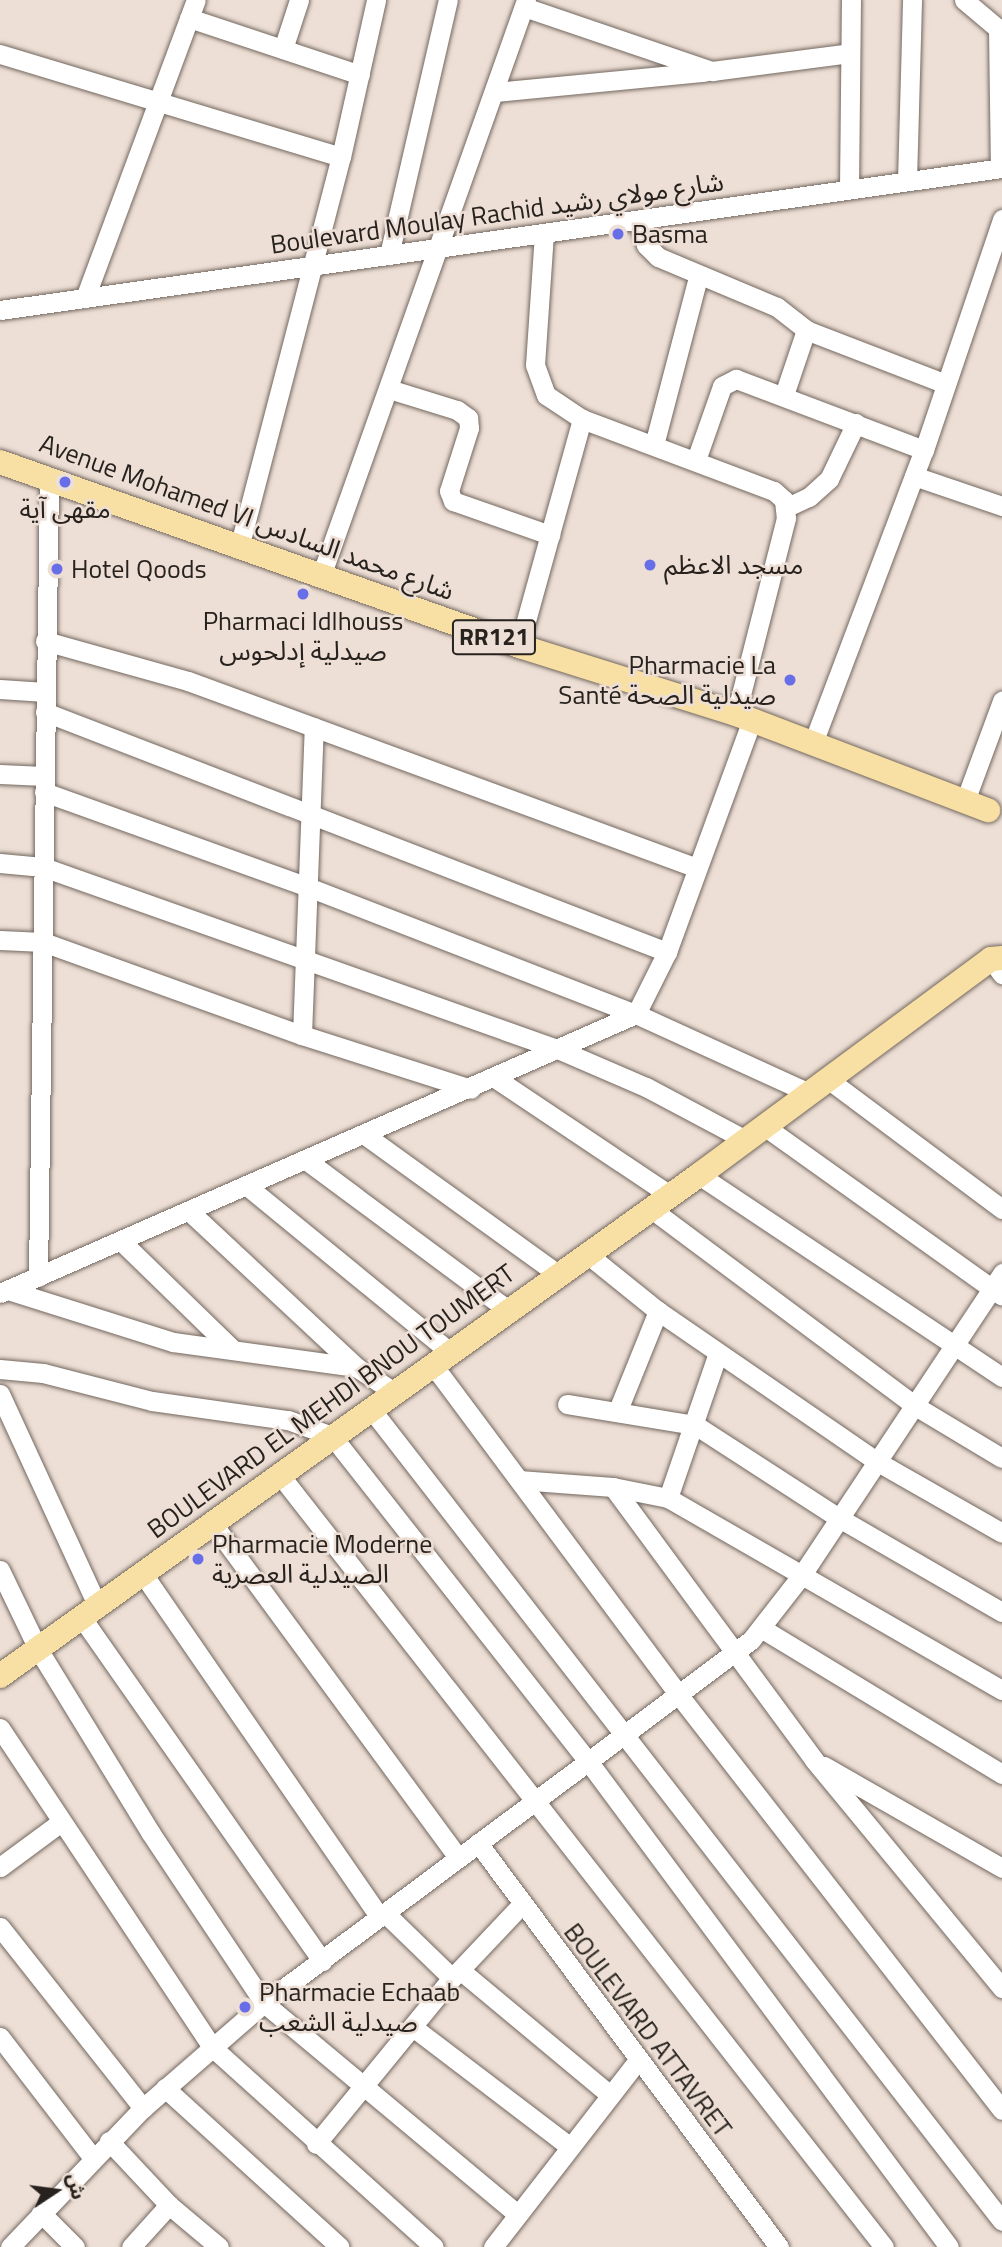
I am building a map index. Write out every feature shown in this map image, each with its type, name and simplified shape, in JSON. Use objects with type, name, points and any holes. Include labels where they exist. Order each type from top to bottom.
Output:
[{"type":"main road","name":"Avenue Mohamed VI شارع محمد السادس","points":[[0,462],[240,544],[321,576],[519,646],[744,717],[997,814]]},
{"type":"main road","name":"BOULEVARD EL MEHDI BNOU TOUMERT","points":[[0,1676],[999,958]]},
{"type":"street","points":[[283,49],[299,0]]},
{"type":"street","points":[[240,544],[310,266],[341,157],[376,0]]},
{"type":"street","points":[[389,255],[449,0]]},
{"type":"street","points":[[907,181],[912,0]]},
{"type":"street","points":[[846,1],[850,53],[849,190]]},
{"type":"street","points":[[969,2],[1000,30],[1001,168]]},
{"type":"street","points":[[321,576],[525,3],[712,71]]},
{"type":"street","points":[[85,298],[193,9],[283,49],[360,75]]},
{"type":"street","points":[[495,92],[712,71],[850,53]]},
{"type":"street","points":[[0,54],[82,82],[160,100],[341,157]]},
{"type":"street","name":"Boulevard Moulay Rachid شارع مولاي رشيد","points":[[0,310],[1001,168]]},
{"type":"street","points":[[813,743],[914,476],[1002,219]]},
{"type":"street","points":[[638,220],[650,251],[698,276],[778,307],[806,330],[946,384]]},
{"type":"street","points":[[4,1292],[560,1050],[636,1014],[667,952],[697,868],[744,717],[785,508],[774,491],[583,419],[546,395],[538,382],[544,233]]},
{"type":"street","points":[[654,445],[698,276]]},
{"type":"street","points":[[784,395],[806,330]]},
{"type":"street","points":[[696,460],[726,382],[747,381],[923,450]]},
{"type":"street","points":[[389,389],[457,410],[468,418],[469,428],[449,491],[453,500],[550,535]]},
{"type":"street","points":[[519,646],[583,419]]},
{"type":"street","points":[[785,508],[809,497],[829,479],[856,424]]},
{"type":"street","points":[[914,476],[1002,506]]},
{"type":"street","points":[[38,1277],[49,478]]},
{"type":"street","points":[[46,641],[188,681],[697,868]]},
{"type":"street","points":[[0,689],[45,692]]},
{"type":"street","points":[[965,801],[1002,701]]},
{"type":"street","points":[[45,712],[311,817],[667,952]]},
{"type":"street","points":[[302,1035],[314,727]]},
{"type":"street","points":[[0,774],[44,784],[819,1086],[1002,1209]]},
{"type":"street","points":[[0,863],[43,867],[188,915],[305,963],[560,1050],[754,1133],[996,1293]]},
{"type":"street","points":[[0,940],[43,943],[302,1035],[471,1088]]},
{"type":"street","points":[[495,1078],[660,1201],[917,1407],[1002,1458]]},
{"type":"street","points":[[365,1135],[558,1274]]},
{"type":"street","points":[[306,1160],[508,1310]]},
{"type":"street","points":[[699,1175],[1002,1377]]},
{"type":"street","points":[[247,1186],[441,1359],[519,1480],[678,1694],[1002,2110]]},
{"type":"street","points":[[189,1211],[356,1367],[394,1392]]},
{"type":"street","points":[[121,1241],[230,1348]]},
{"type":"street","points":[[586,1253],[658,1311],[876,1461],[1002,1533]]},
{"type":"street","points":[[10,2247],[92,2157],[143,2108],[264,2003],[625,1733],[734,1655],[761,1628],[801,1576],[876,1461],[996,1293],[1002,1273]]},
{"type":"street","points":[[4,1292],[156,1338],[356,1367]]},
{"type":"street","points":[[618,1410],[658,1311]]},
{"type":"street","points":[[668,1498],[718,1353]]},
{"type":"street","points":[[0,1369],[43,1373],[152,1401],[288,1420],[332,1436],[588,1761],[949,2247]]},
{"type":"street","points":[[0,1394],[90,1612],[322,1961]]},
{"type":"street","points":[[567,1404],[618,1410],[695,1425],[839,1518],[1002,1612]]},
{"type":"street","points":[[371,1409],[1002,2221]]},
{"type":"street","points":[[280,1475],[884,2247]]},
{"type":"street","points":[[519,1480],[613,1487],[668,1498],[1002,1690]]},
{"type":"street","points":[[613,1487],[734,1655],[814,1760],[1002,1987]]},
{"type":"street","points":[[213,1524],[458,1858]]},
{"type":"street","points":[[0,1570],[38,1648],[157,1843],[264,2003],[517,2214]]},
{"type":"street","points":[[142,1574],[383,1915],[610,2095]]},
{"type":"street","points":[[761,1628],[1002,1774]]},
{"type":"street","points":[[0,1728],[212,2048],[434,2247]]},
{"type":"street","points":[[814,1760],[1002,1868]]},
{"type":"street","points":[[0,1867],[61,1822]]},
{"type":"street","name":"BOULEVARD ATTAVRET","points":[[478,1843],[521,1905],[779,2247]]},
{"type":"street","points":[[316,2144],[456,1974],[521,1905]]},
{"type":"street","points":[[0,1927],[143,2108]]},
{"type":"street","points":[[414,2028],[569,2146]]},
{"type":"street","points":[[0,2037],[92,2157]]},
{"type":"street","points":[[493,2247],[638,2060]]},
{"type":"street","points":[[165,2088],[340,2247]]},
{"type":"street","points":[[109,2141],[169,2205],[219,2247]]},
{"type":"street","points":[[131,2247],[169,2205]]},
{"type":"street","points":[[41,2213],[75,2247]]},
{"type":"place","name":"Basma","points":[[618,234]]},
{"type":"place","name":"مقهى آية","points":[[65,482]]},
{"type":"place","name":"مسجد الاعظم","points":[[650,565]]},
{"type":"place","name":"Hotel Qoods","points":[[57,569]]},
{"type":"place","name":"Pharmaci Idlhouss صيدلية إدلحوس","points":[[303,594]]},
{"type":"place","name":"Pharmacie La Santé صيدلية الصحة","points":[[790,680]]},
{"type":"place","name":"Pharmacie Moderne الصيدلية العصرية","points":[[198,1559]]},
{"type":"place","name":"Pharmacie Echaab صيدلية الشعب","points":[[245,2007]]}]
